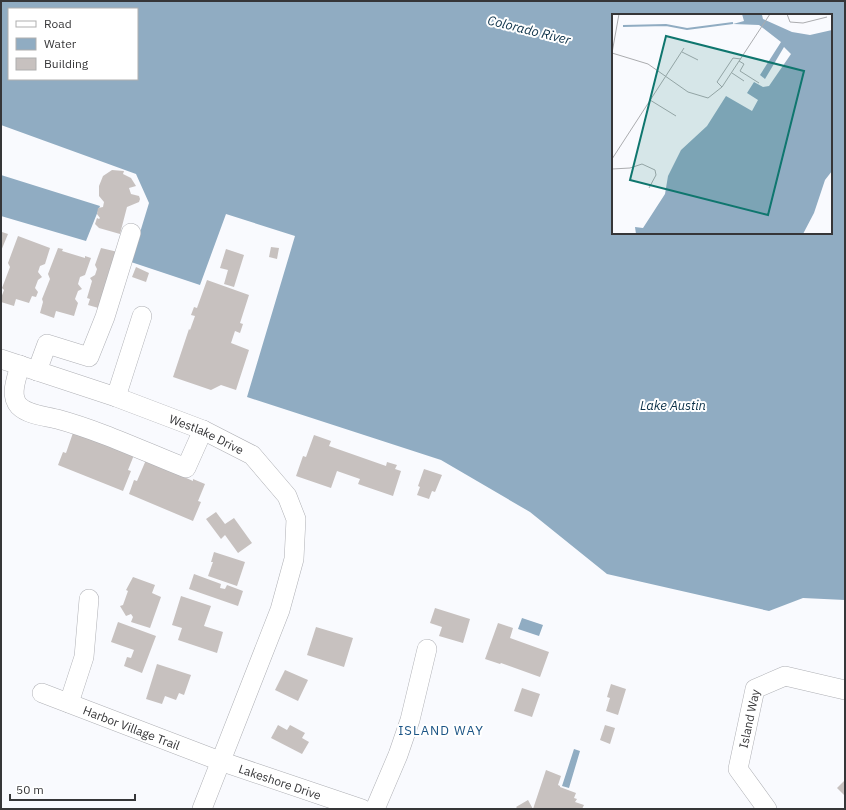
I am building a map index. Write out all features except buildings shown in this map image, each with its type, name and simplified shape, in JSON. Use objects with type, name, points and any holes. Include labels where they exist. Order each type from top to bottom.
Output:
[{"type":"street","points":[[78,384],[105,317],[131,233]]},
{"type":"street","points":[[116,397],[142,316]]},
{"type":"street","points":[[89,357],[47,344],[14,386],[14,396],[19,406],[28,412],[77,424],[186,468],[203,430]]},
{"type":"street","name":"Westlake Drive","points":[[1,359],[116,397],[203,430],[252,455],[287,496],[296,519],[294,559],[280,610],[202,809]]},
{"type":"street","points":[[69,703],[84,657],[89,599]]},
{"type":"street","points":[[375,809],[398,755],[410,720],[427,649]]},
{"type":"street","name":"Island Way","points":[[767,809],[738,769],[755,689],[785,676],[845,690]]},
{"type":"street","name":"Harbor Village Trail","points":[[42,693],[220,761]]},
{"type":"street","name":"Lakeshore Drive","points":[[220,761],[362,809]]},
{"type":"water","name":"Lake Austin","points":[[1,1],[845,1],[845,600],[803,598],[769,611],[607,574],[530,512],[441,460],[247,397],[295,236],[226,214],[200,285],[131,262],[149,203],[136,174],[1,125]]},
{"type":"water","points":[[1,175],[100,206],[86,241],[1,216]]},
{"type":"water","points":[[522,618],[543,625],[539,636],[518,629]]},
{"type":"water","points":[[574,749],[580,751],[569,788],[562,786]]},
{"type":"district","name":"ISLAND WAY","points":[[441,730]]},
{"type":"water label","name":"Colorado River","points":[[529,30]]}]
